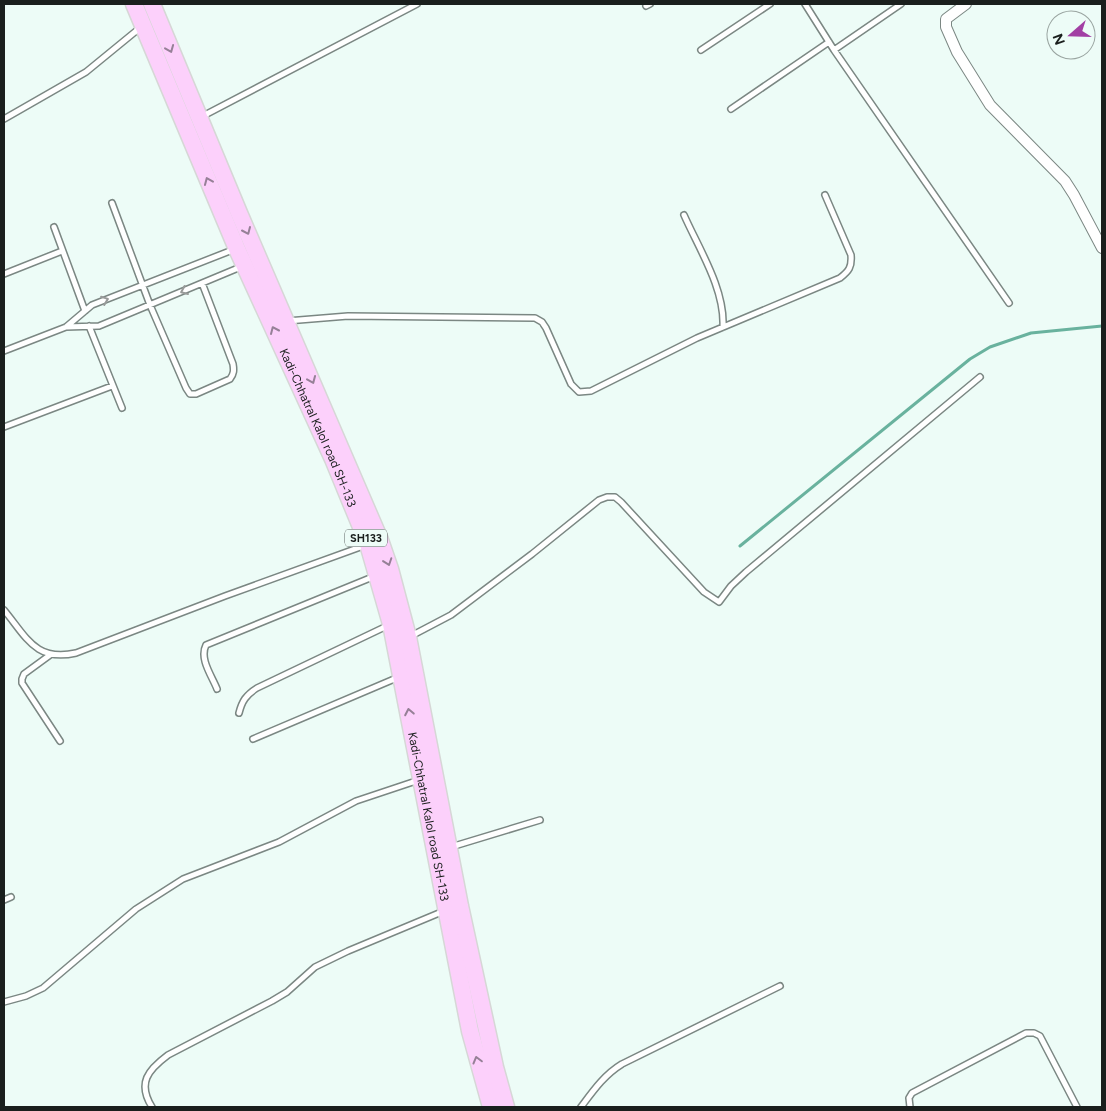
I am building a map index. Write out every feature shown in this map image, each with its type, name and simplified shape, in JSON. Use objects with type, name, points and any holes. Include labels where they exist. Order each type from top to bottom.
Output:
[{"type":"main road","name":"Kadi-Chhatral Kalol road SH-133","points":[[134,4],[237,249],[332,459],[398,622],[408,637],[448,848],[495,1067],[506,1107]]},
{"type":"main road","name":"Kadi-Chhatral Kalol road SH-133","points":[[152,4],[198,118],[380,540],[390,569],[398,622],[402,675],[470,1031],[491,1107]]},
{"type":"street","points":[[966,4],[946,20],[946,27],[960,58],[996,112],[1070,187],[1102,248]]},
{"type":"lane","points":[[198,118],[417,4]]},
{"type":"lane","points":[[701,50],[770,4]]},
{"type":"lane","points":[[805,4],[834,50],[1009,303]]},
{"type":"lane","points":[[834,50],[901,4]]},
{"type":"lane","points":[[4,119],[86,72],[144,25]]},
{"type":"lane","points":[[731,109],[829,42]]},
{"type":"lane","points":[[287,322],[348,316],[535,318],[542,322],[546,328],[572,384],[579,392],[591,391],[697,338],[840,278],[849,271],[851,255],[825,195]]},
{"type":"lane","points":[[112,203],[150,305],[190,394],[196,394],[230,379],[233,376],[234,370],[202,283]]},
{"type":"lane","points":[[684,215],[717,287],[724,310],[723,327]]},
{"type":"lane","points":[[54,227],[85,311]]},
{"type":"lane","points":[[66,327],[92,305],[237,249]]},
{"type":"lane","points":[[4,274],[62,251]]},
{"type":"lane","points":[[4,351],[66,327],[99,326],[245,266]]},
{"type":"lane","points":[[89,326],[122,408]]},
{"type":"lane","points":[[408,637],[451,615],[532,554],[587,509],[607,497],[615,497],[621,502],[704,592],[720,602],[746,572],[980,377]]},
{"type":"lane","points":[[4,427],[112,386]]},
{"type":"lane","points":[[4,610],[39,651],[50,655],[62,656],[76,653],[234,592],[368,544]]},
{"type":"lane","points":[[217,689],[204,659],[203,651],[206,645],[378,575]]},
{"type":"lane","points":[[239,713],[242,702],[247,694],[257,688],[398,622]]},
{"type":"lane","points":[[50,655],[24,674],[22,684],[60,741]]},
{"type":"lane","points":[[254,739],[402,675]]},
{"type":"lane","points":[[4,1002],[26,996],[43,988],[136,909],[183,880],[279,842],[339,808],[422,779]]},
{"type":"lane","points":[[448,848],[540,820]]},
{"type":"lane","points":[[4,900],[11,897]]},
{"type":"lane","points":[[152,1107],[144,1089],[146,1077],[155,1064],[168,1055],[272,1002],[315,968],[384,936],[447,910]]},
{"type":"lane","points":[[581,1107],[598,1084],[622,1064],[780,986]]},
{"type":"lane","points":[[910,1107],[909,1098],[912,1093],[1019,1036],[1026,1033],[1034,1033],[1040,1036],[1077,1107]]},
{"type":"waterway","points":[[740,546],[970,359],[990,347],[1031,333],[1102,326]]}]
